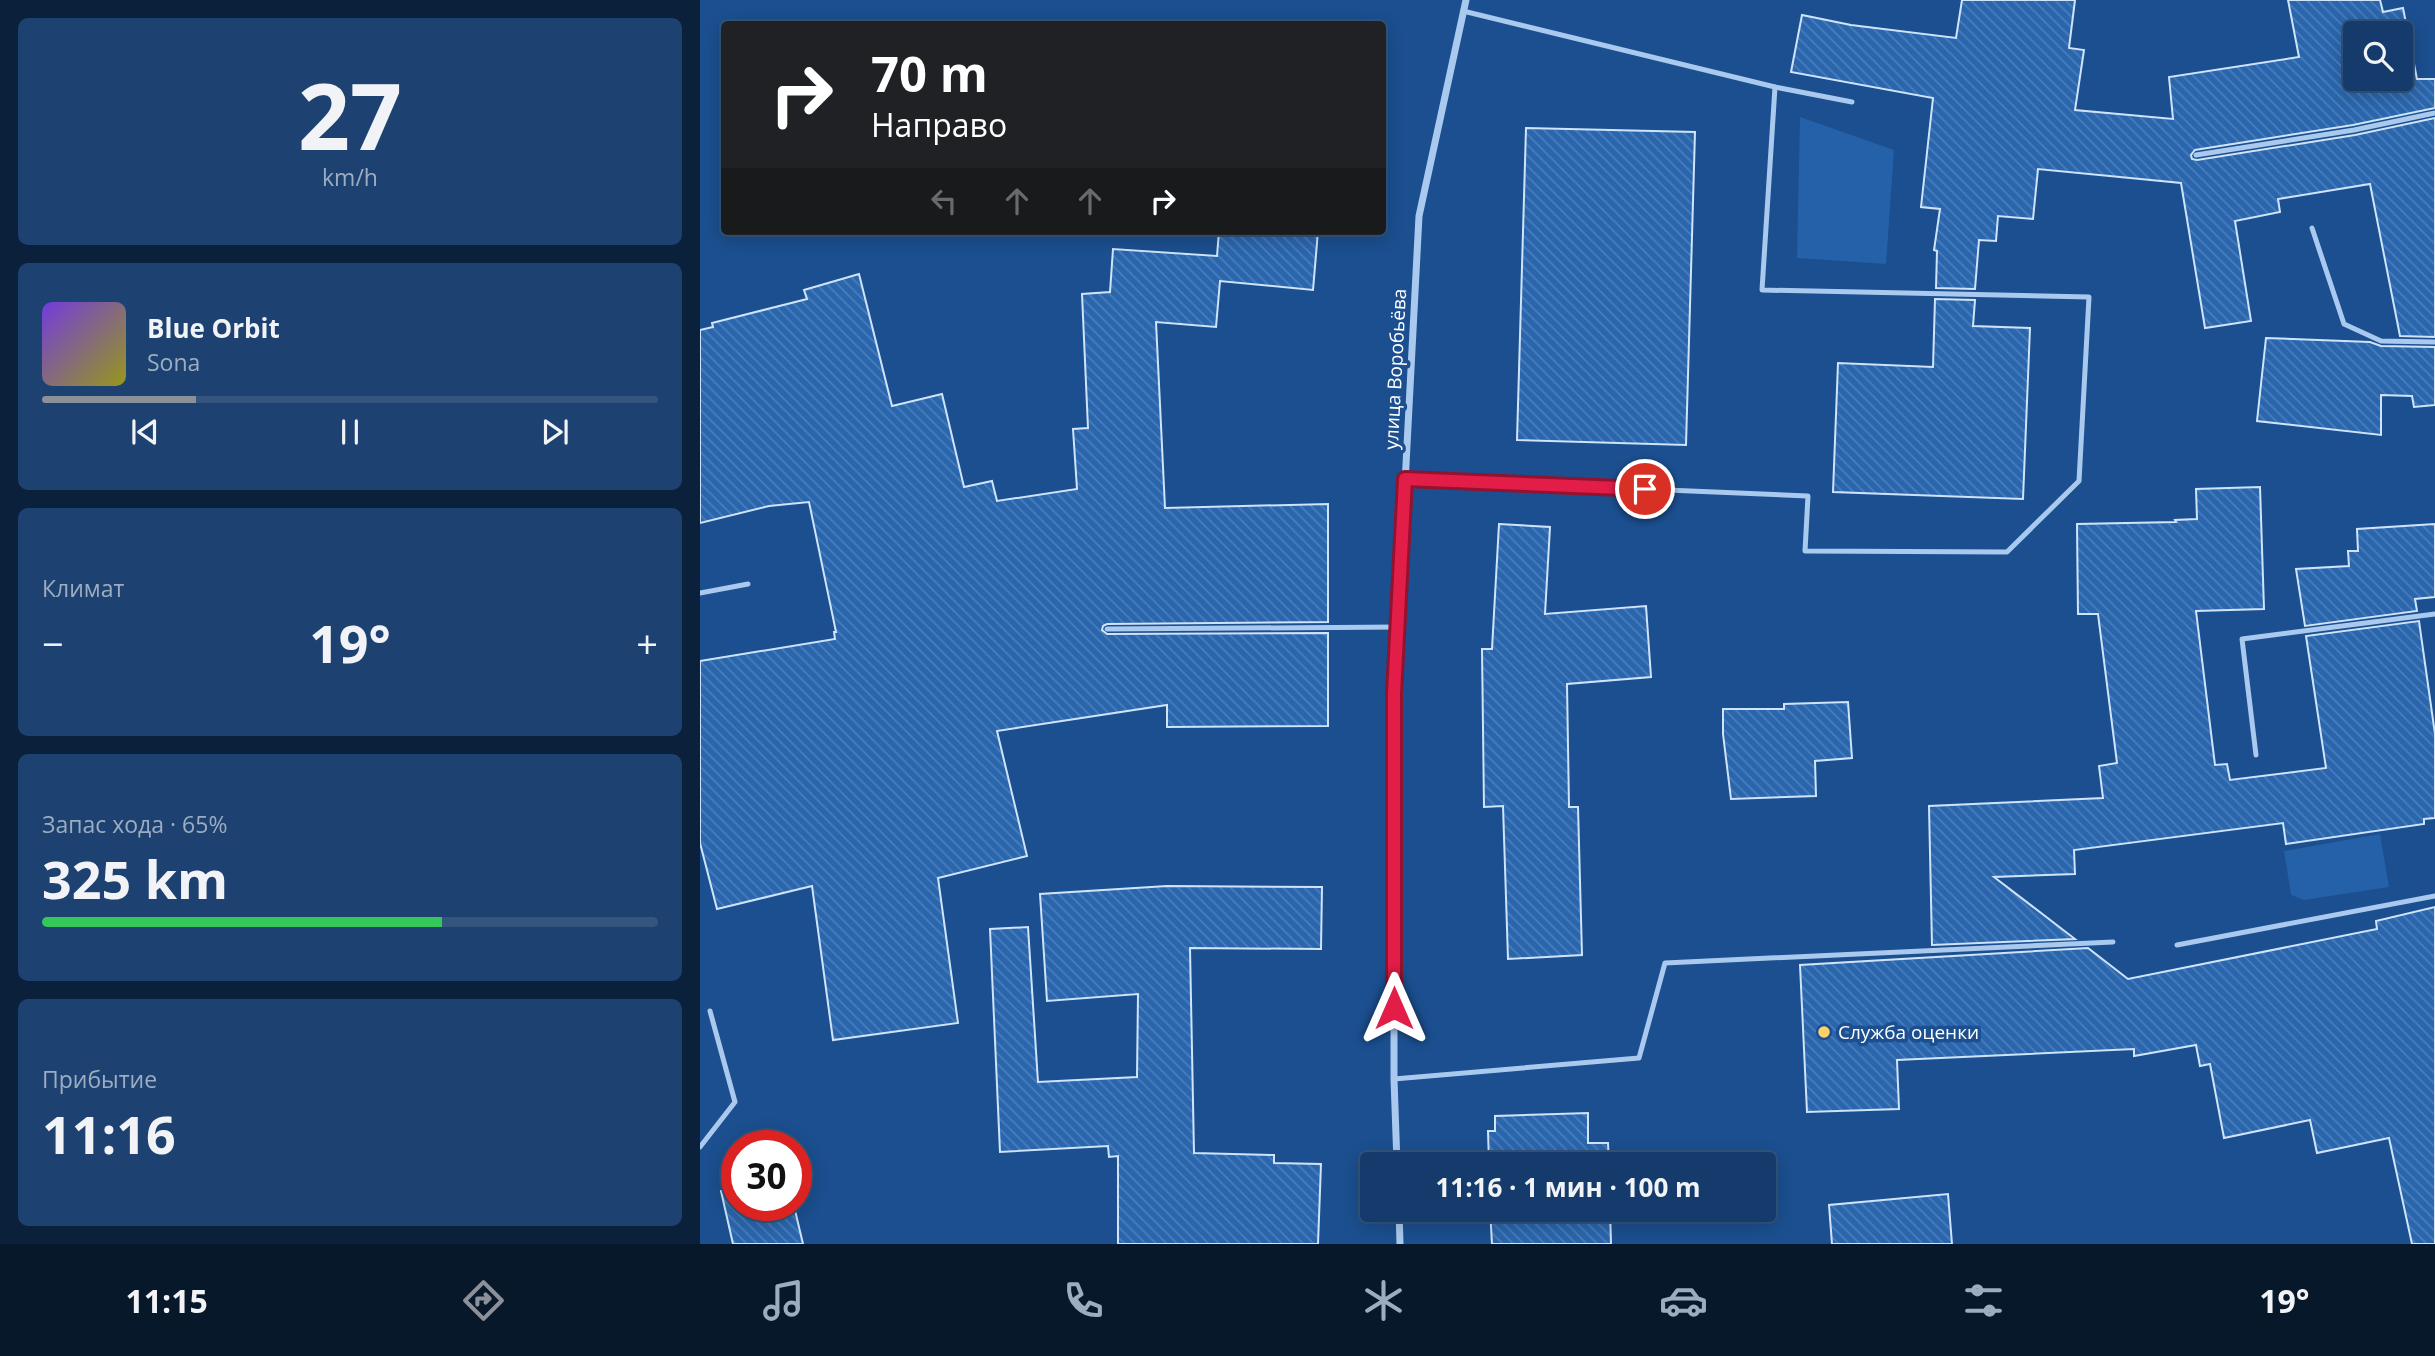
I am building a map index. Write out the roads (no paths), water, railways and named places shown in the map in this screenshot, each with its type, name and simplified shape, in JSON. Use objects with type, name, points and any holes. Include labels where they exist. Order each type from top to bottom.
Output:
[{"type":"street","name":"улица Воробьёва","points":[[1397,1152],[1394,1079],[1394,694],[1419,216],[1466,0]]},
{"type":"street","points":[[1399,1222],[1400,1244]]},
{"type":"lane","points":[[1463,11],[1774,87],[1852,102]]},
{"type":"lane","points":[[1405,479],[1808,496],[1805,551],[2007,552],[2079,481],[2089,297],[1762,290],[1774,87]]},
{"type":"lane","points":[[2196,155],[2354,130],[2435,113]]},
{"type":"lane","points":[[2312,228],[2344,324],[2381,341],[2435,342]]},
{"type":"lane","points":[[700,593],[748,584]]},
{"type":"lane","points":[[2256,755],[2242,639],[2435,614]]},
{"type":"lane","points":[[1107,629],[1398,627]]},
{"type":"lane","points":[[2177,945],[2435,896]]},
{"type":"lane","points":[[1394,1079],[1639,1058],[1665,963],[2113,943]]},
{"type":"lane","points":[[700,1146],[735,1102],[710,1011]]},
{"type":"place","name":"Служба оценки","points":[[1824,1032]]}]
